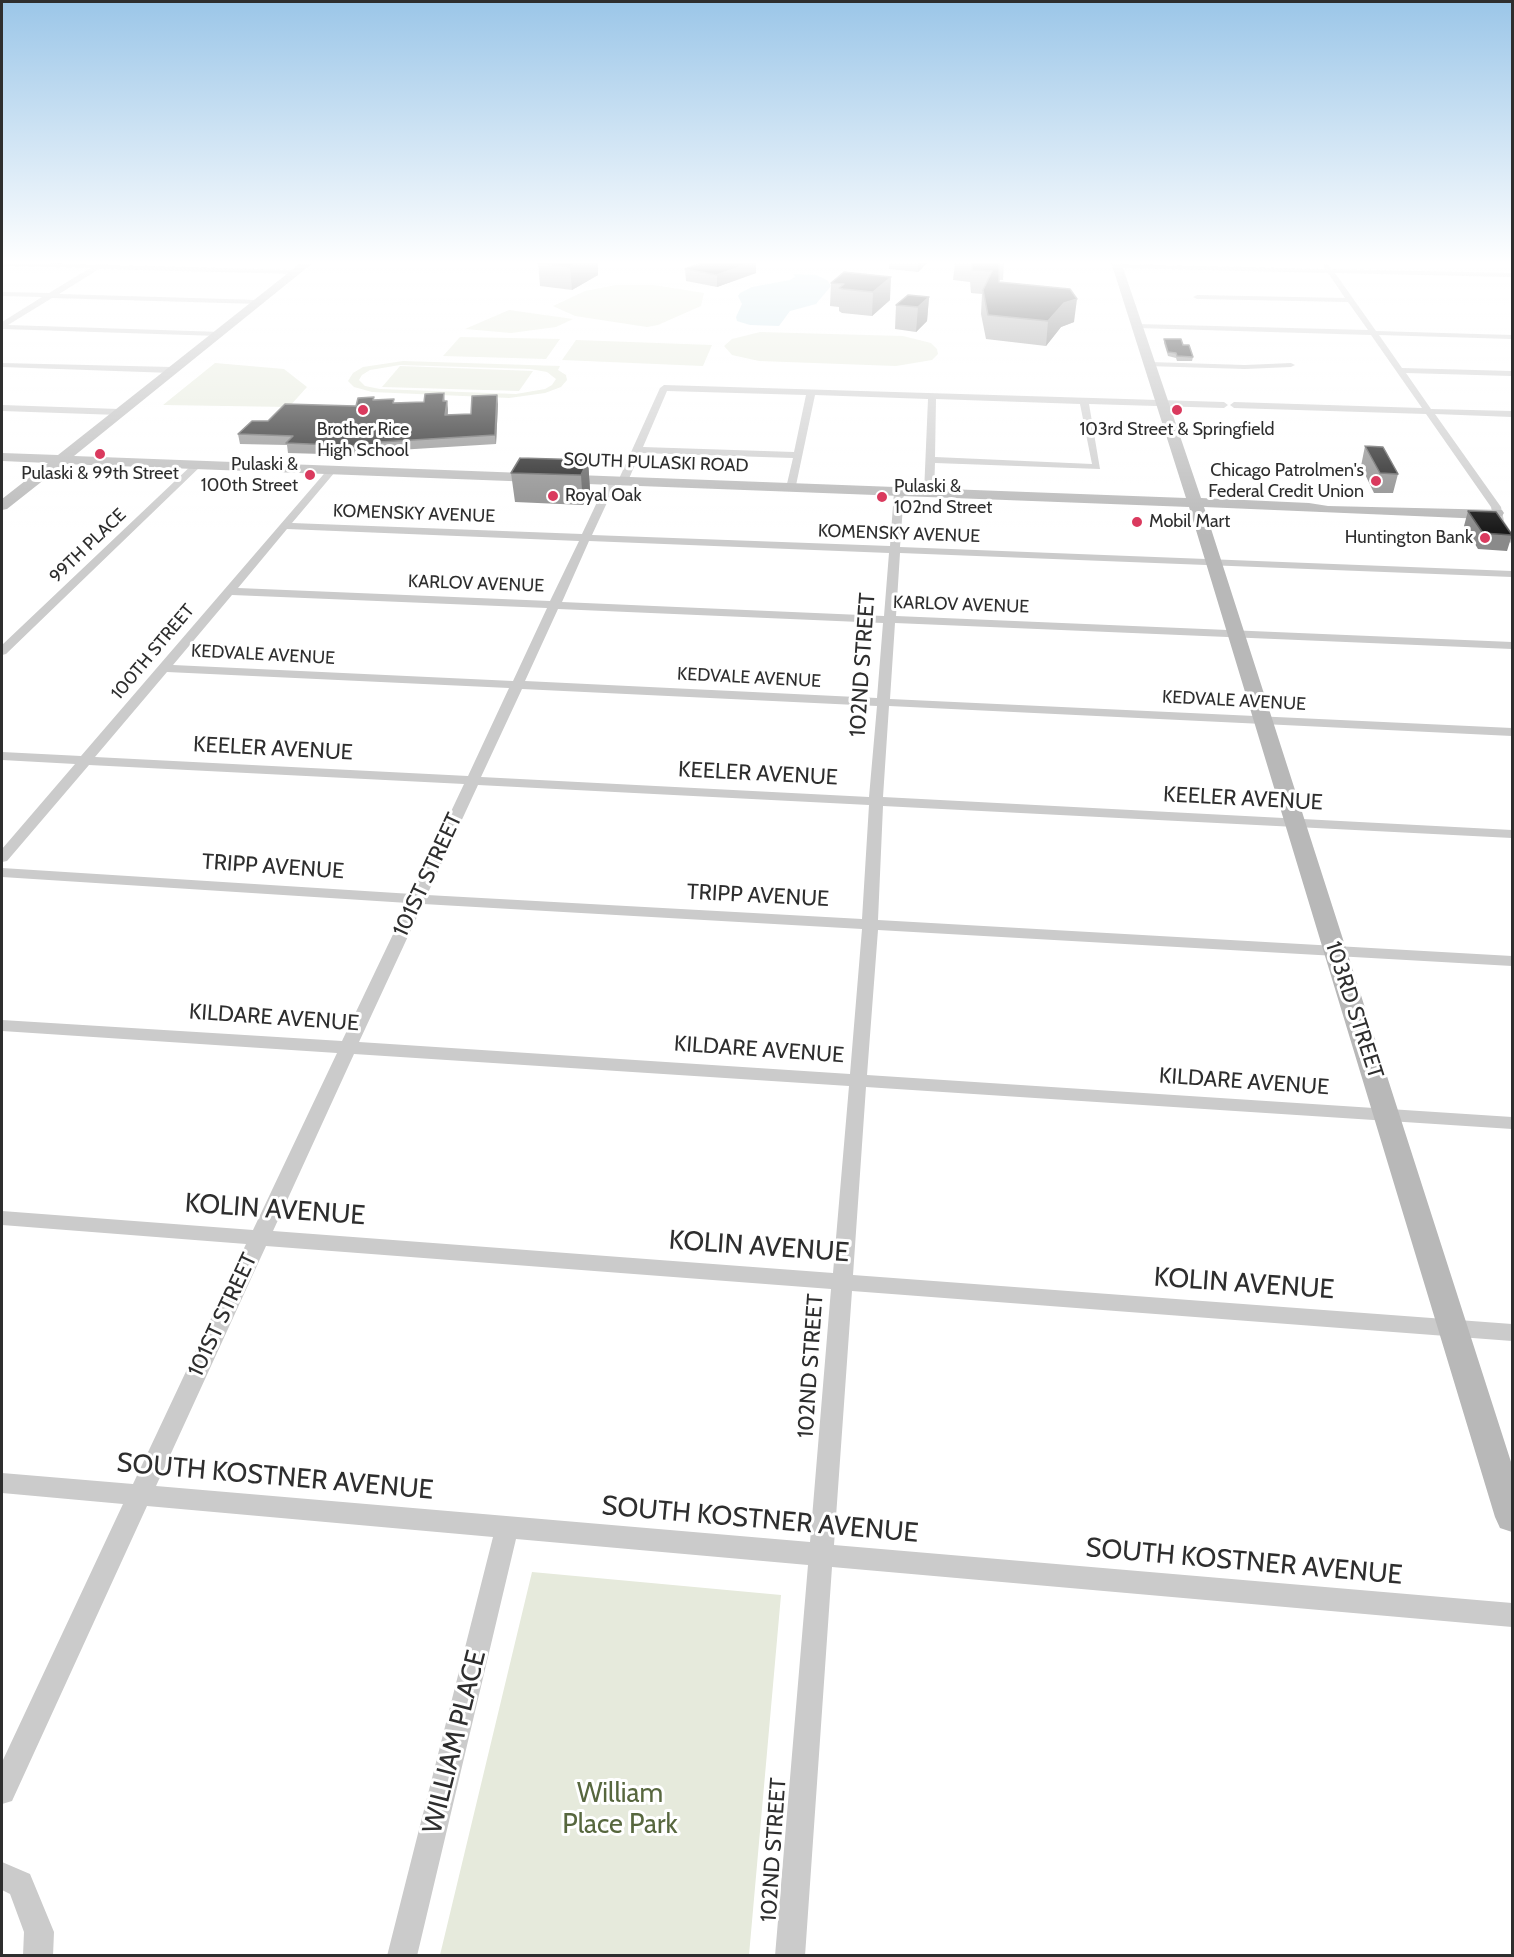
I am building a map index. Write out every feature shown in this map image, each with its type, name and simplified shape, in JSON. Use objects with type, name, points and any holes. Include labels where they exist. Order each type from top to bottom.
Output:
[{"type":"main road","points":[[2,506],[194,353]]},
{"type":"main road","name":"103RD STREET","points":[[1146,353],[1237,635],[1512,1517]]},
{"type":"main road","name":"SOUTH PULASKI ROAD","points":[[2,457],[1309,507],[1328,510],[1485,515],[1505,513]]},
{"type":"street","points":[[1389,353],[1496,507],[1505,513],[1499,521],[1512,540]]},
{"type":"street","points":[[1150,364],[1245,367],[1291,365]]},
{"type":"street","points":[[2,365],[172,370]]},
{"type":"street","points":[[1400,369],[1512,373]]},
{"type":"street","name":"101ST STREET","points":[[2,1791],[585,538],[637,450],[664,388],[811,393]]},
{"type":"street","points":[[791,488],[811,393],[1224,405]]},
{"type":"street","points":[[929,493],[932,397]]},
{"type":"street","points":[[930,460],[1097,467],[1084,402]]},
{"type":"street","points":[[1234,405],[1512,414]]},
{"type":"street","points":[[2,408],[119,412]]},
{"type":"street","points":[[637,450],[798,455]]},
{"type":"street","name":"99TH PLACE","points":[[2,651],[198,464]]},
{"type":"street","name":"100TH STREET","points":[[2,858],[332,470]]},
{"type":"street","name":"102ND STREET","points":[[790,1956],[870,925],[876,801],[891,620],[898,492]]},
{"type":"street","name":"KOMENSKY AVENUE","points":[[285,526],[1512,574]]},
{"type":"street","name":"KARLOV AVENUE","points":[[229,591],[1512,646]]},
{"type":"street","name":"KEDVALE AVENUE","points":[[164,668],[1512,732]]},
{"type":"street","name":"KEELER AVENUE","points":[[2,756],[1512,834]]},
{"type":"street","name":"TRIPP AVENUE","points":[[2,872],[417,899],[1512,961]]},
{"type":"street","name":"KILDARE AVENUE","points":[[2,1025],[1512,1124]]},
{"type":"street","name":"KOLIN AVENUE","points":[[2,1218],[1512,1333]]},
{"type":"street","name":"SOUTH KOSTNER AVENUE","points":[[2,1483],[1512,1616]]},
{"type":"street","name":"WILLIAM PLACE","points":[[402,1956],[507,1527]]},
{"type":"street","points":[[2,1876],[20,1884],[39,1932],[38,1956]]},
{"type":"green space","points":[[445,353],[550,353],[546,359],[443,356]]},
{"type":"green space","points":[[567,353],[708,353],[703,366],[562,360]]},
{"type":"green space","points":[[731,353],[938,354],[932,360],[896,366],[759,361]]},
{"type":"green space","points":[[403,361],[560,366],[558,370],[566,375],[567,380],[561,387],[545,393],[509,398],[372,392],[354,387],[348,381],[353,373],[363,367]],"holes":[[[400,365],[530,369],[547,372],[556,379],[545,389],[516,394],[380,389],[365,386],[359,380],[370,370]]]},
{"type":"green space","points":[[215,363],[284,369],[307,387],[289,407],[163,405]]},
{"type":"green space","points":[[400,366],[533,371],[519,391],[382,387]]},
{"type":"green space","name":"William Place Park","points":[[532,1572],[781,1595],[749,1955],[440,1955]]},
{"type":"building","points":[[1176,353],[1192,353],[1193,357],[1177,356]]},
{"type":"building","points":[[444,393],[443,401],[447,401],[445,415],[471,414],[472,396],[497,395],[495,435],[380,442],[380,445],[355,446],[286,443],[293,436],[238,434],[252,421],[268,421],[285,404],[356,406],[358,398],[374,397],[373,400],[394,399],[393,403],[424,402],[425,394]]},
{"type":"building","points":[[1365,446],[1383,447],[1398,474],[1380,473]]},
{"type":"building","points":[[520,458],[588,460],[581,475],[511,473]]},
{"type":"building","points":[[1468,511],[1496,512],[1512,535],[1483,533]]},
{"type":"place","name":"Brother Rice High School","points":[[363,410]]},
{"type":"place","name":"103rd Street & Springfield","points":[[1177,410]]},
{"type":"place","name":"Pulaski & 99th Street","points":[[100,454]]},
{"type":"place","name":"Pulaski & 100th Street","points":[[310,475]]},
{"type":"place","name":"Chicago Patrolmen's Federal Credit Union","points":[[1376,481]]},
{"type":"place","name":"Royal Oak","points":[[553,496]]},
{"type":"place","name":"Pulaski & 102nd Street","points":[[882,497]]},
{"type":"place","name":"Mobil Mart","points":[[1137,522]]},
{"type":"place","name":"Huntington Bank","points":[[1485,538]]}]
